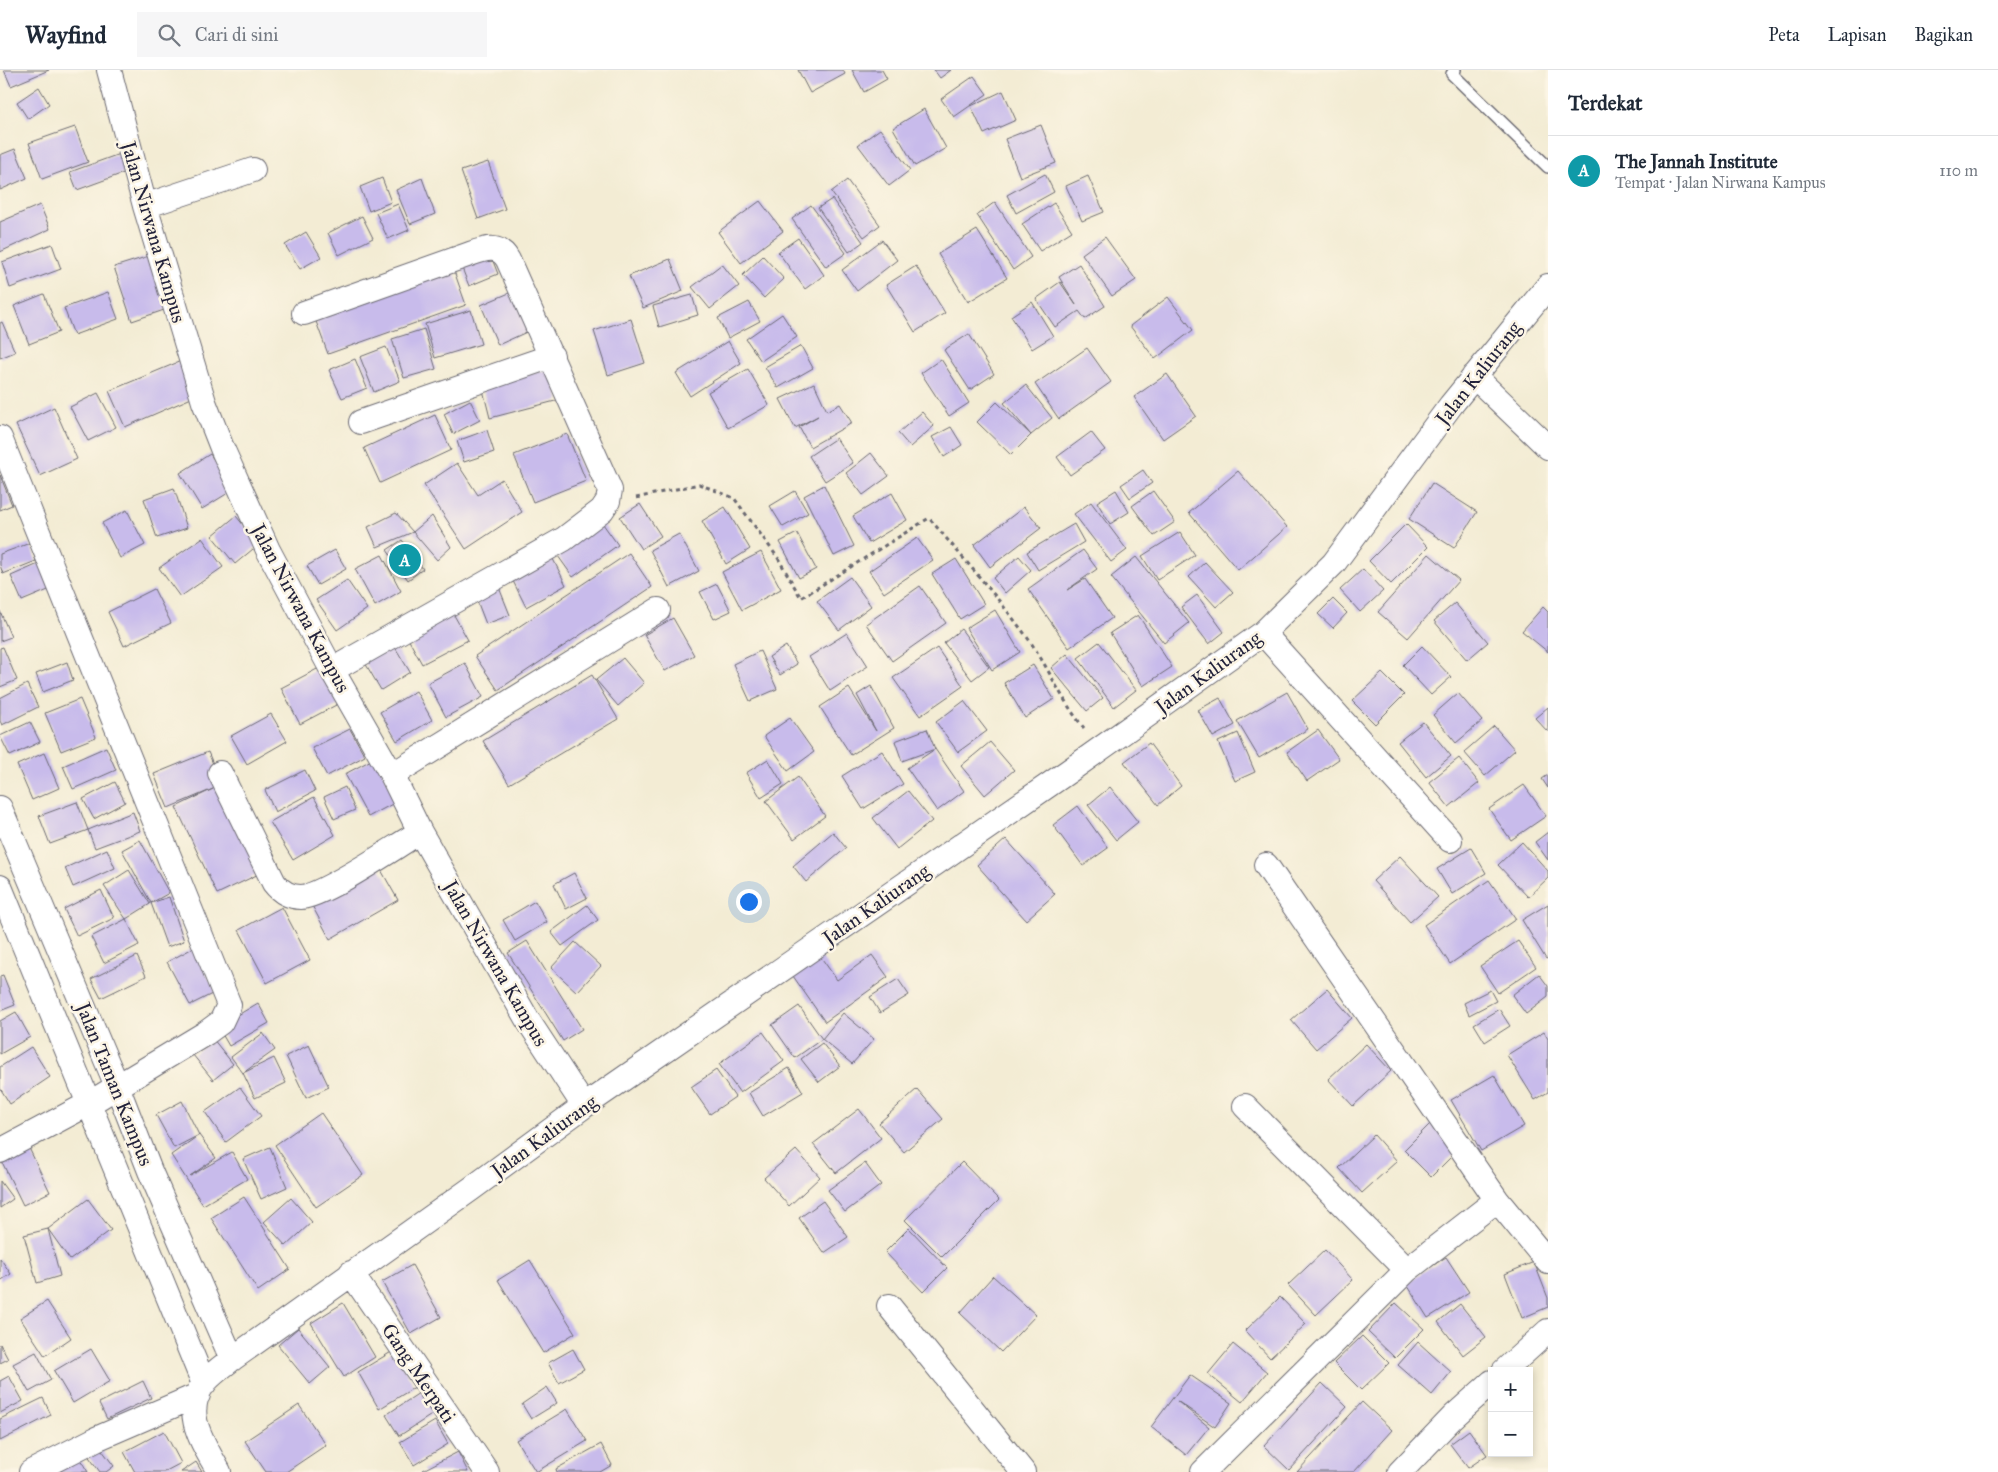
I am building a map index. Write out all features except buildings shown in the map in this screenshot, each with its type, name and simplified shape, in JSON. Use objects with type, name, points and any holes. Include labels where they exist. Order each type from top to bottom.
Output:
[{"type":"street","name":"Jalan Nirwana Kampus","points":[[109,70],[145,206],[204,402],[222,448],[268,550],[332,670],[392,776],[420,832],[527,1019],[584,1106]]},
{"type":"street","points":[[145,206],[253,170]]},
{"type":"street","points":[[304,313],[470,254],[493,248],[506,255],[610,490],[606,504],[587,523],[564,539],[332,670]]},
{"type":"street","name":"Jalan Kaliurang","points":[[30,1472],[201,1389],[232,1359],[472,1189],[584,1106],[1101,748],[1262,633],[1334,562],[1474,376],[1548,286]]},
{"type":"street","points":[[361,422],[552,356]]},
{"type":"street","points":[[1474,376],[1548,447]]},
{"type":"street","points":[[0,438],[229,1005],[221,1022],[206,1033],[90,1103],[0,1151]]},
{"type":"street","points":[[392,776],[658,610]]},
{"type":"street","points":[[1262,633],[1450,840]]},
{"type":"street","points":[[220,773],[274,883],[282,892],[290,896],[302,897],[312,895],[338,882],[420,832]]},
{"type":"street","name":"Jalan Taman Kampus","points":[[0,808],[117,1086],[150,1171],[232,1359]]},
{"type":"street","points":[[1266,865],[1497,1200],[1548,1262]]},
{"type":"street","points":[[2,891],[32,884]]},
{"type":"street","name":"Jalan Taman Kampus","points":[[2,891],[174,1309],[201,1389]]},
{"type":"street","points":[[1245,1106],[1407,1270]]},
{"type":"street","points":[[1202,1472],[1407,1270],[1497,1200]]},
{"type":"street","name":"Gang Merpati","points":[[351,1273],[487,1472]]},
{"type":"street","points":[[174,1309],[203,1293]]},
{"type":"street","points":[[889,1306],[1023,1472]]},
{"type":"street","points":[[1508,1367],[1548,1331]]},
{"type":"street","points":[[1400,1472],[1452,1417],[1488,1386]]},
{"type":"street","points":[[201,1389],[194,1421],[196,1429],[219,1472]]},
{"type":"lane","points":[[1455,70],[1452,74],[1548,167]]},
{"type":"path","points":[[606,504],[699,484],[734,498],[778,558],[801,598],[929,518],[983,581],[1028,638],[1071,712],[1101,748]]},
{"type":"place","name":"The Jannah Institute","points":[[405,560]]}]
